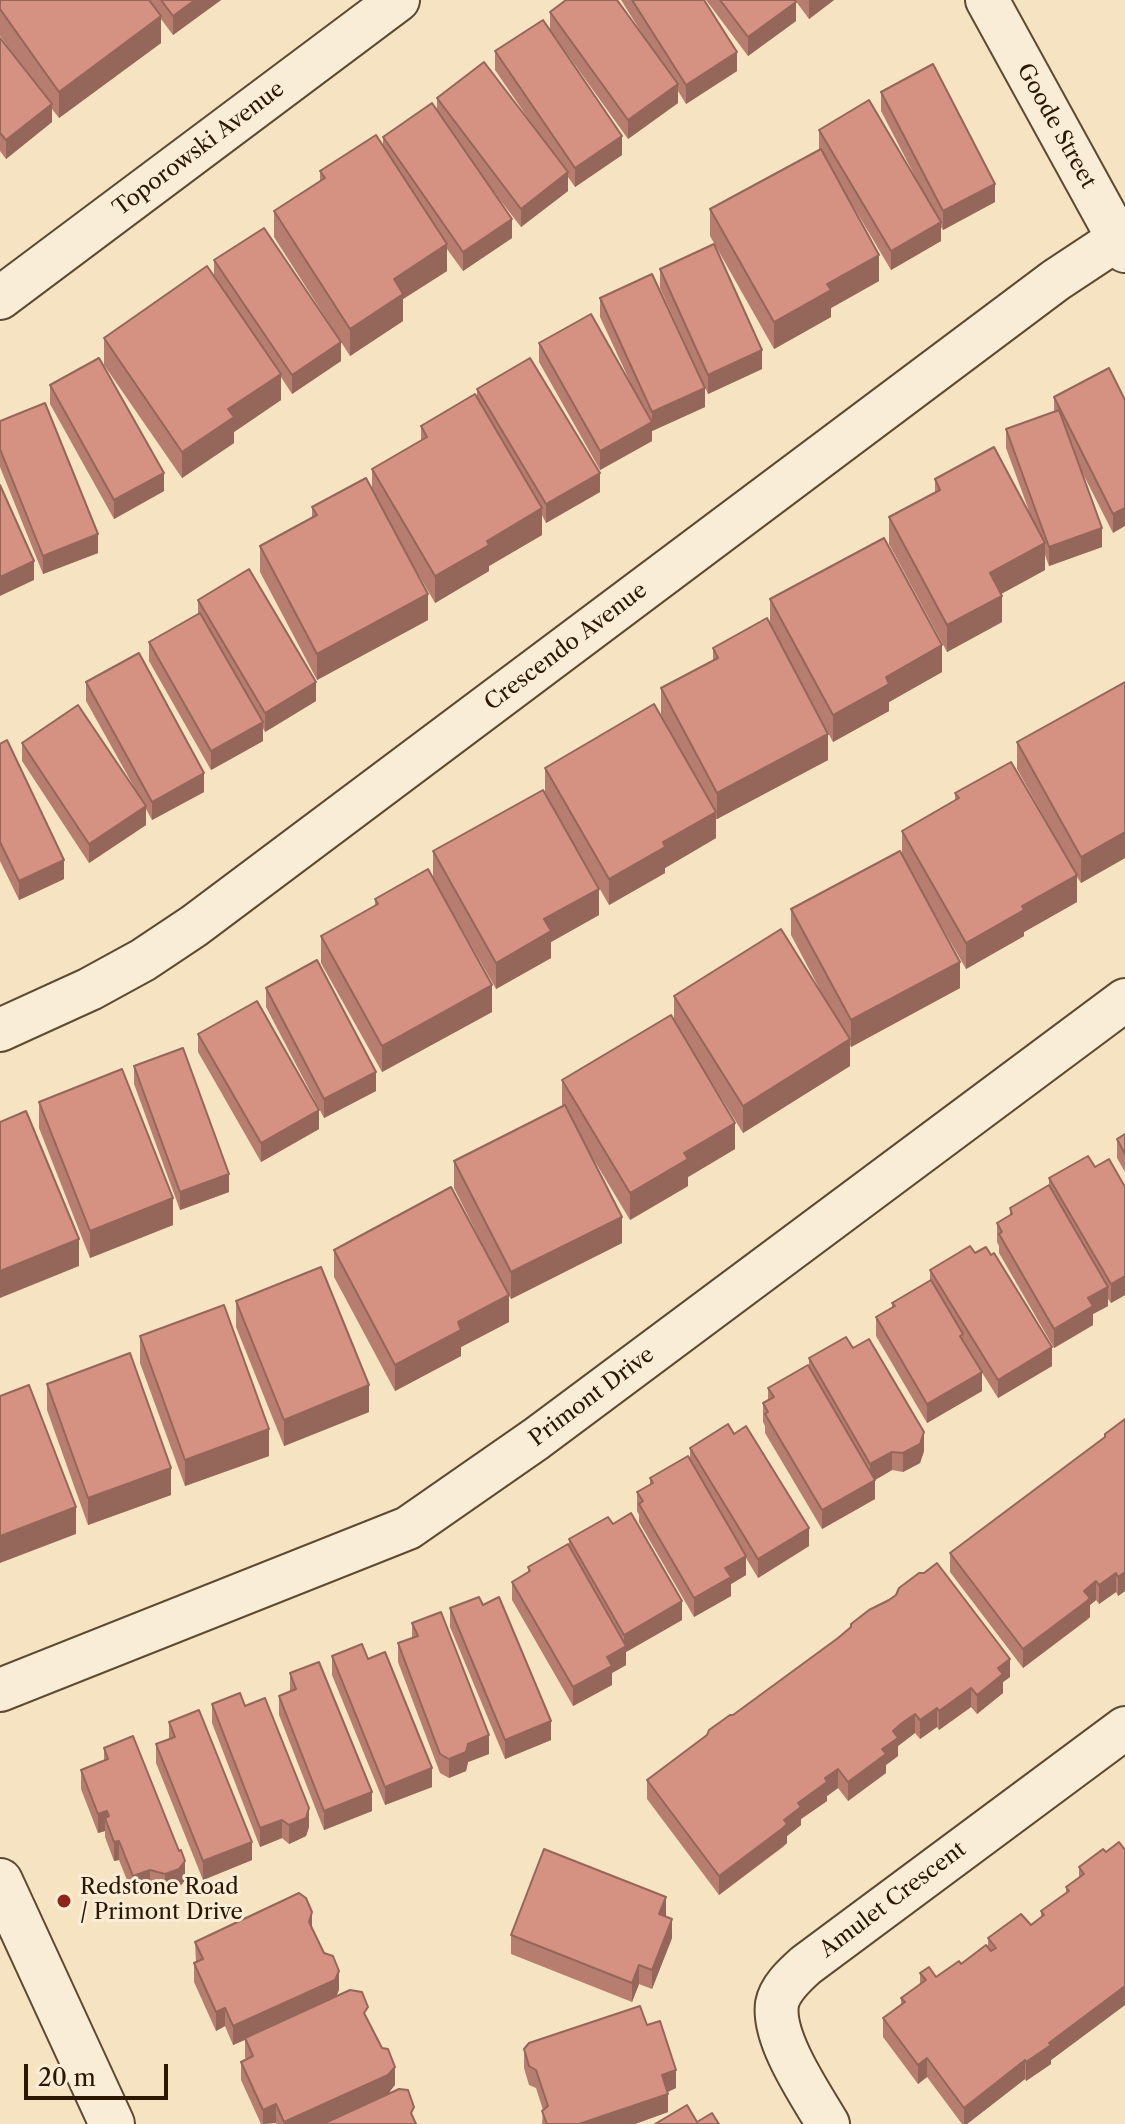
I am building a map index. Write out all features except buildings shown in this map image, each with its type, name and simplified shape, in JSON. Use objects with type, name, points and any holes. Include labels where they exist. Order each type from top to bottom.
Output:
[{"type":"street","name":"Toporowski Avenue","points":[[0,298],[398,0]]},
{"type":"street","name":"Goode Street","points":[[987,0],[1121,245]]},
{"type":"street","name":"Crescendo Avenue","points":[[0,1030],[103,982],[194,926],[1056,280],[1121,245]]},
{"type":"street","name":"Primont Drive","points":[[0,1690],[408,1528],[536,1439],[1125,1000]]},
{"type":"street","name":"Amulet Crescent","points":[[828,2124],[796,2069],[777,2019],[777,2001],[789,1982],[806,1965],[1125,1728]]},
{"type":"street","points":[[0,1881],[112,2124]]},
{"type":"place","name":"Redstone Road / Primont Drive","points":[[64,1901]]}]
